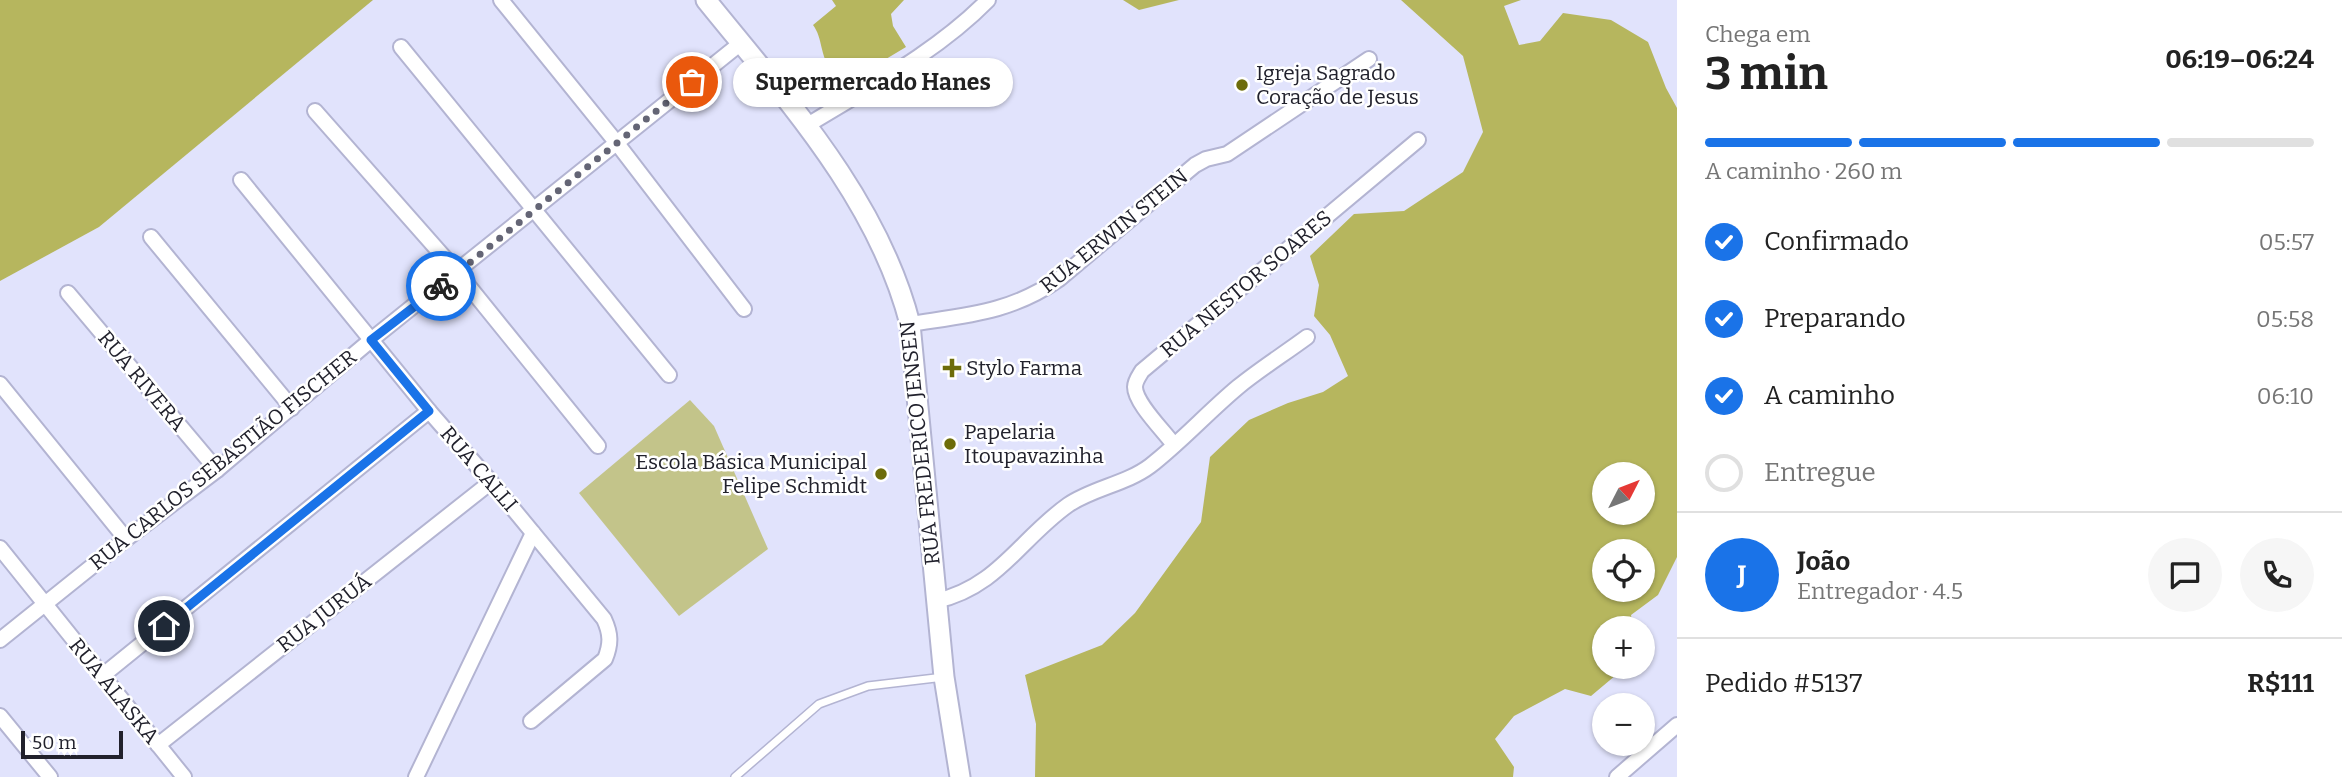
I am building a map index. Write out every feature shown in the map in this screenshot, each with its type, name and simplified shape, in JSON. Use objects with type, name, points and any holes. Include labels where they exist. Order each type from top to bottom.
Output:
[{"type":"main road","name":"RUA FREDERICO JENSEN","points":[[706,0],[806,126],[872,225],[902,292],[910,324],[944,677],[960,777]]},
{"type":"street","points":[[501,0],[616,142],[744,309]]},
{"type":"street","points":[[806,126],[944,38],[971,18],[988,0]]},
{"type":"street","name":"RUA CARLOS SEBASTIÃO FISCHER","points":[[0,640],[125,539],[217,470],[371,340],[741,43]]},
{"type":"street","points":[[401,47],[668,375]]},
{"type":"street","name":"RUA ERWIN STEIN","points":[[910,324],[986,312],[1035,295],[1059,279],[1195,165],[1214,156],[1227,154],[1369,58]]},
{"type":"street","points":[[315,111],[458,272],[598,446]]},
{"type":"street","name":"RUA NESTOR SOARES","points":[[1174,444],[1140,401],[1135,390],[1135,382],[1142,371],[1418,140]]},
{"type":"street","name":"RUA CALLI","points":[[241,180],[429,411],[604,619],[609,631],[610,646],[605,659],[531,721]]},
{"type":"street","points":[[151,237],[292,408]]},
{"type":"street","name":"RUA RIVERA","points":[[68,293],[217,470]]},
{"type":"street","points":[[936,601],[957,597],[974,589],[998,570],[1051,518],[1070,504],[1148,467],[1238,387],[1307,337]]},
{"type":"street","points":[[0,384],[125,539]]},
{"type":"street","points":[[102,676],[429,411]]},
{"type":"street","name":"RUA JURUÁ","points":[[158,745],[491,482]]},
{"type":"street","points":[[416,777],[533,533]]},
{"type":"street","name":"RUA ALASKA","points":[[0,548],[184,777]]},
{"type":"street","points":[[0,716],[50,777]]},
{"type":"street","points":[[1617,777],[1677,725]]},
{"type":"lane","points":[[735,777],[819,704],[868,686],[944,677]]},
{"type":"green space","points":[[690,400],[714,426],[768,549],[679,616],[579,493]]},
{"type":"shaded area","points":[[0,0],[373,0],[99,227],[0,281]]},
{"type":"shaded area","points":[[832,0],[904,0],[891,14],[893,26],[906,47],[847,79],[836,73],[827,64],[813,25],[836,6]]},
{"type":"shaded area","points":[[1123,0],[1179,0],[1139,10]]},
{"type":"shaded area","points":[[1401,0],[1521,0],[1504,6],[1519,45],[1540,41],[1563,13],[1611,20],[1648,42],[1677,108],[1677,557],[1655,597],[1655,539],[1592,539],[1592,602],[1649,602],[1631,616],[1592,616],[1592,679],[1611,679],[1591,696],[1565,689],[1514,716],[1495,739],[1514,767],[1513,777],[1035,777],[1036,724],[1025,675],[1102,645],[1135,613],[1201,522],[1210,457],[1249,420],[1323,392],[1348,376],[1330,335],[1314,316],[1319,285],[1310,256],[1354,214],[1404,211],[1463,172],[1483,132],[1463,56]]},
{"type":"way so far","points":[[441,286],[692,82]]},
{"type":"place","name":"Supermercado Hanes","points":[[692,82]]},
{"type":"place","name":"Igreja Sagrado Coração de Jesus","points":[[1242,85]]},
{"type":"place","name":"Stylo Farma","points":[[952,368]]},
{"type":"place","name":"Papelaria Itoupavazinha","points":[[950,444]]},
{"type":"place","name":"Escola Básica Municipal Felipe Schmidt","points":[[881,474]]},
{"type":"route","points":[[164,626],[429,411],[371,340],[441,286]]}]
